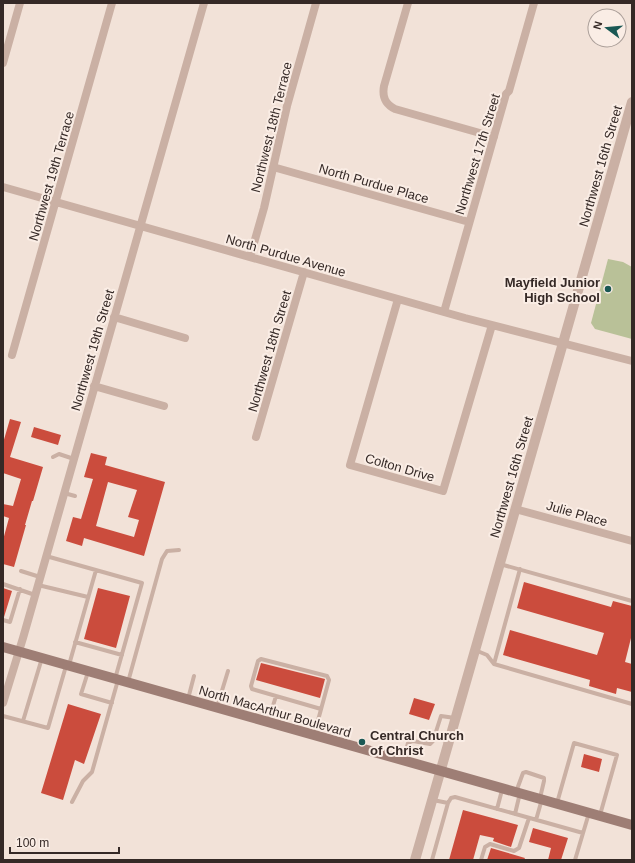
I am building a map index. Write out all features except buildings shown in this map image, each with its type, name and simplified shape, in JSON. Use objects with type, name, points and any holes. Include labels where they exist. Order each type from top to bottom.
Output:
[{"type":"main road","name":"North MacArthur Boulevard","points":[[3,647],[632,825]]},
{"type":"street","points":[[3,63],[20,3]]},
{"type":"street","name":"Northwest 19th Terrace","points":[[12,355],[112,3]]},
{"type":"street","name":"Northwest 19th Street","points":[[3,704],[204,3]]},
{"type":"street","name":"Northwest 18th Terrace","points":[[250,257],[264,208],[287,106],[316,3]]},
{"type":"street","points":[[408,3],[384,86],[383,96],[385,101],[395,109],[494,137]]},
{"type":"street","name":"Northwest 17th Street","points":[[444,312],[506,94],[509,91],[534,3]]},
{"type":"street","name":"Northwest 16th Street","points":[[415,860],[632,102]]},
{"type":"street","name":"North Purdue Place","points":[[273,167],[469,222]]},
{"type":"street","name":"North Purdue Avenue","points":[[3,187],[444,312],[632,361]]},
{"type":"street","name":"Northwest 18th Street","points":[[256,437],[304,272]]},
{"type":"street","name":"Colton Drive","points":[[398,299],[350,465],[443,491],[492,324]]},
{"type":"street","points":[[114,317],[185,338]]},
{"type":"street","points":[[94,386],[164,406]]},
{"type":"street","name":"Julie Place","points":[[515,509],[632,541]]},
{"type":"lane","points":[[53,457],[59,454],[74,459]]},
{"type":"lane","points":[[64,493],[75,496]]},
{"type":"lane","points":[[72,802],[83,781],[92,772],[112,703],[162,559],[167,551],[179,550]]},
{"type":"lane","points":[[46,556],[142,583],[122,655],[121,680]]},
{"type":"lane","points":[[499,564],[632,601]]},
{"type":"lane","points":[[3,716],[48,728],[96,570]]},
{"type":"lane","points":[[494,664],[520,570]]},
{"type":"lane","points":[[21,572],[39,581],[88,597]]},
{"type":"lane","points":[[3,584],[35,595]]},
{"type":"lane","points":[[3,620],[10,622],[20,590]]},
{"type":"lane","points":[[75,642],[122,655]]},
{"type":"lane","points":[[475,650],[487,655],[494,664],[632,704]]},
{"type":"lane","points":[[23,721],[42,658]]},
{"type":"lane","points":[[314,735],[329,680],[327,676],[261,659],[258,661],[251,686],[252,689],[321,708]]},
{"type":"lane","points":[[88,671],[81,694],[112,703]]},
{"type":"lane","points":[[217,708],[228,671]]},
{"type":"lane","points":[[188,699],[194,676]]},
{"type":"lane","points":[[268,722],[276,696]]},
{"type":"lane","points":[[403,760],[408,743],[413,741],[430,744],[441,716],[456,719]]},
{"type":"lane","points":[[434,737],[449,742]]},
{"type":"lane","points":[[557,804],[574,743],[617,755],[600,816]]},
{"type":"lane","points":[[515,814],[521,776],[526,772],[544,778],[536,820]]},
{"type":"lane","points":[[497,809],[503,788]]},
{"type":"lane","points":[[432,860],[448,803],[451,798],[455,797],[584,833]]},
{"type":"lane","points":[[432,800],[448,803]]},
{"type":"lane","points":[[575,860],[590,813]]},
{"type":"lane","points":[[481,860],[485,847],[490,844],[514,851],[519,848],[529,818]]},
{"type":"green space","points":[[608,259],[623,262],[632,267],[632,339],[595,329],[591,323]]},
{"type":"place","name":"Mayfield Junior High School","points":[[608,289]]},
{"type":"place","name":"Central Church of Christ","points":[[362,742]]}]
